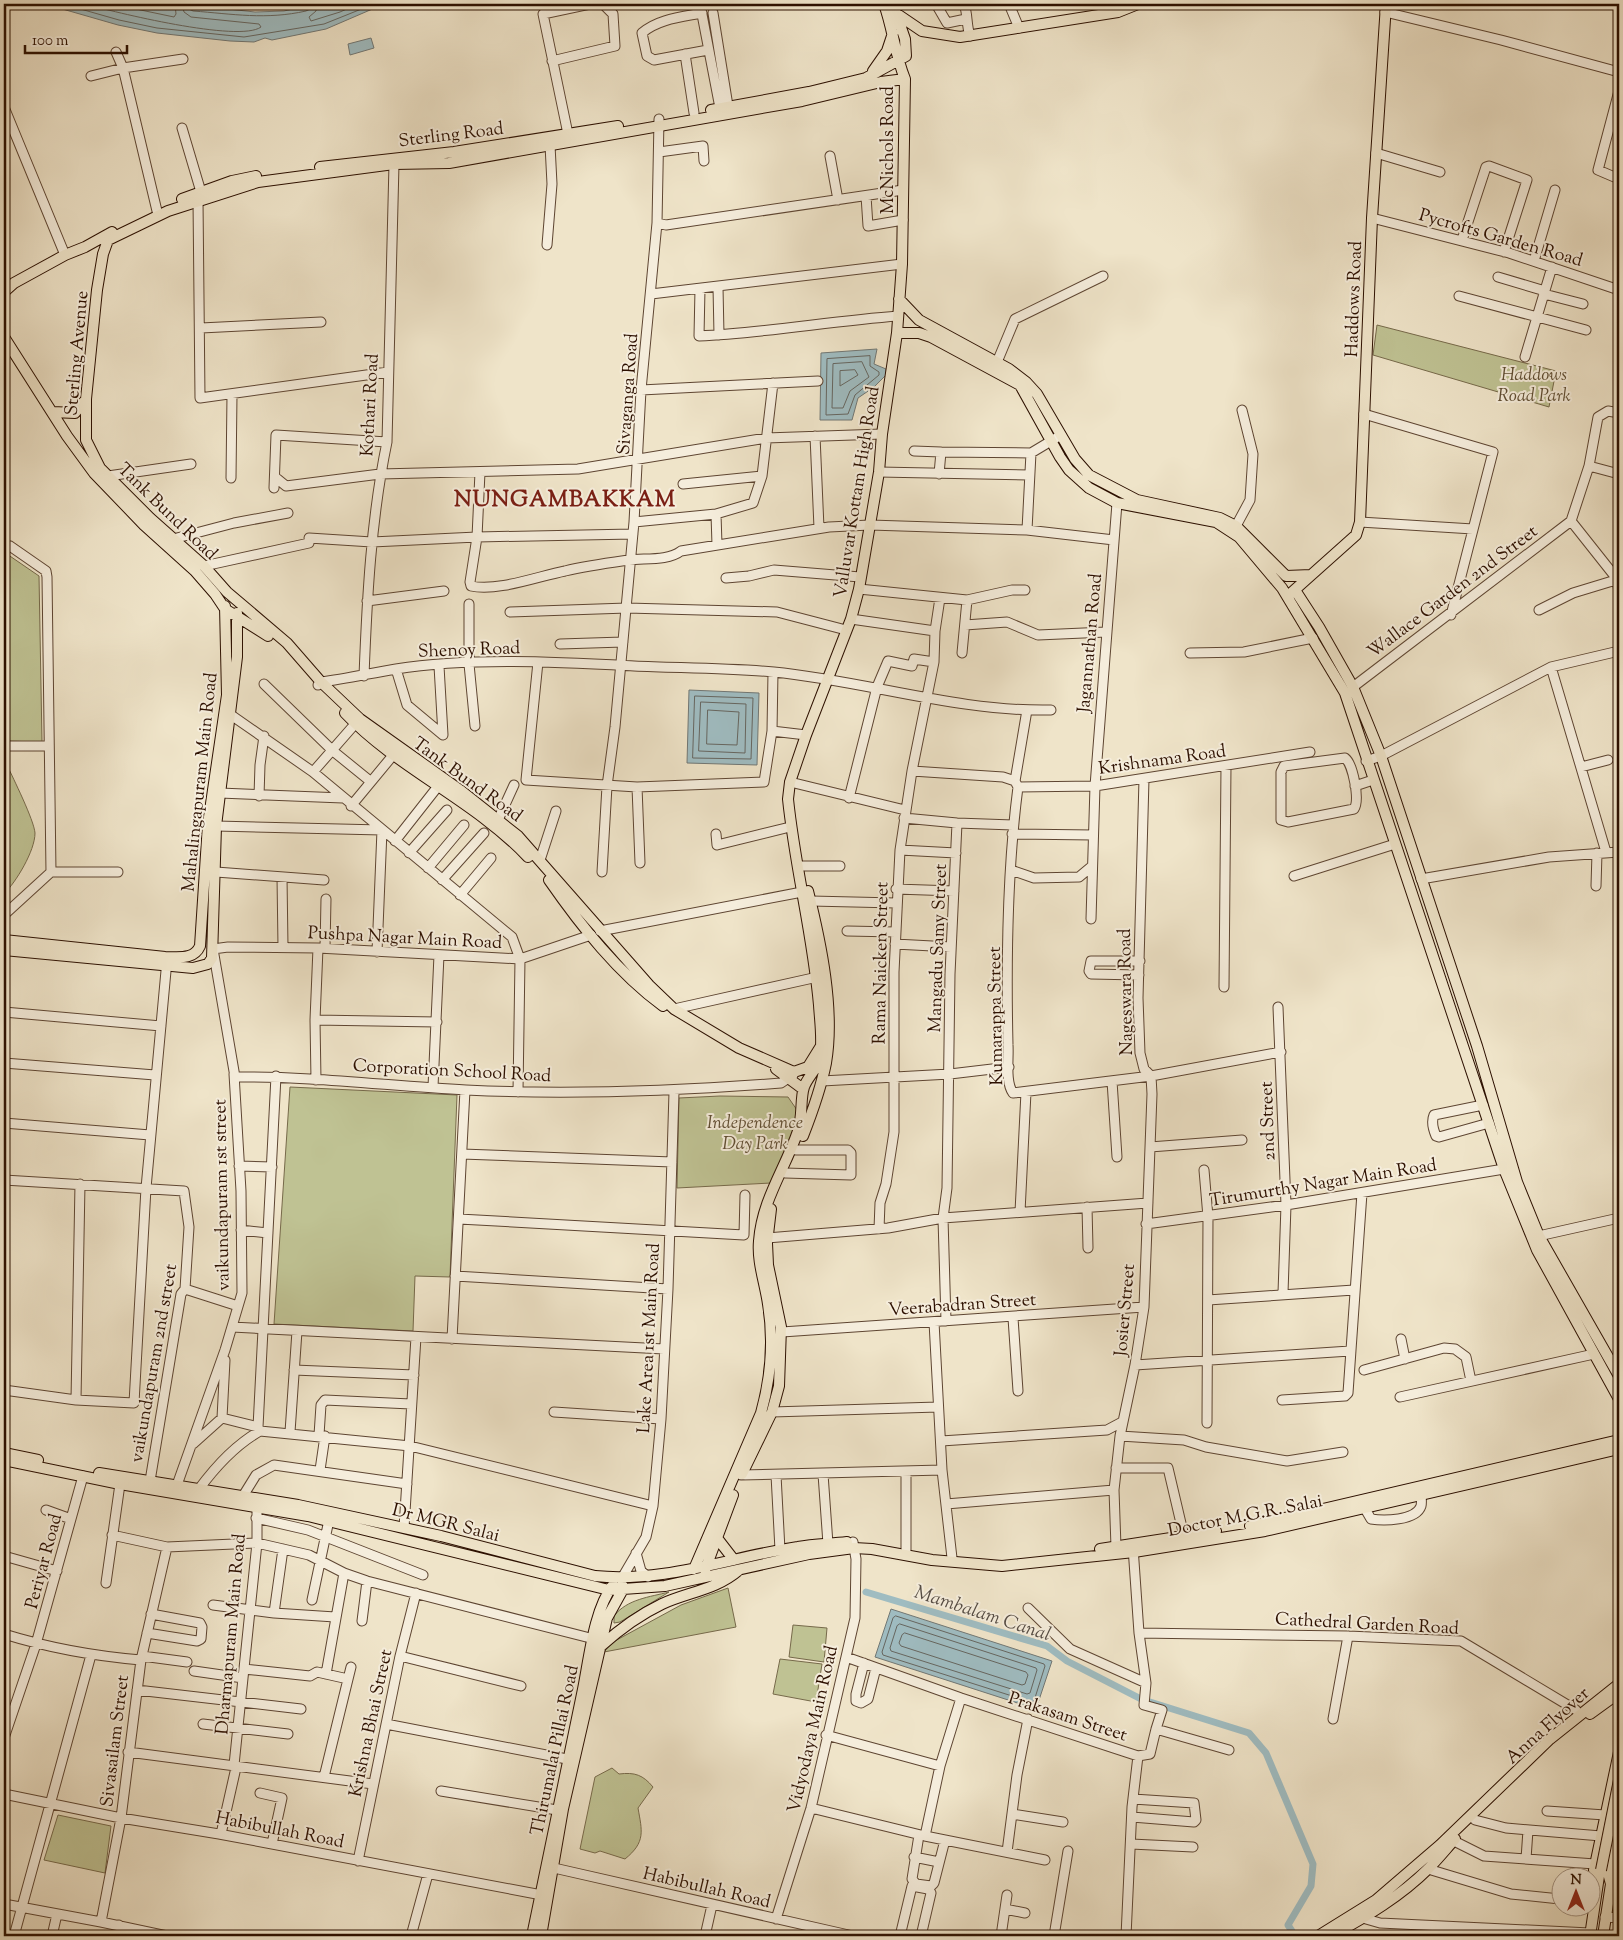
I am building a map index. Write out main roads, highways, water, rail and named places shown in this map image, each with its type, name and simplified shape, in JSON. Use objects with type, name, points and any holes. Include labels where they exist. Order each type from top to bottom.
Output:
[{"type":"main road","name":"McNichols Road","points":[[884,4],[898,31],[904,79],[903,220],[899,299]]},
{"type":"main road","points":[[894,8],[912,26],[934,35],[966,37],[1118,12],[1138,4]]},
{"type":"main road","points":[[868,77],[880,63],[898,31],[894,8]]},
{"type":"main road","name":"Haddows Road","points":[[1291,593],[1356,535],[1360,522],[1372,218],[1386,8]]},
{"type":"main road","points":[[898,31],[912,26]]},
{"type":"main road","name":"Sterling Road","points":[[4,292],[9,283],[65,255],[85,247],[157,210],[200,196],[258,182],[394,164],[449,163],[550,145],[694,113],[809,92],[868,77],[902,58]]},
{"type":"main road","name":"Sterling Road","points":[[108,240],[232,181],[363,160],[454,152],[802,101],[881,82],[904,79]]},
{"type":"main road","name":"Sterling Avenue","points":[[97,471],[86,440],[86,399],[100,272],[108,240]]},
{"type":"main road","points":[[85,247],[98,256],[100,272]]},
{"type":"main road","points":[[899,299],[919,320],[995,367],[1020,385],[1049,442],[1069,470],[1090,488],[1117,503],[1216,522],[1239,537],[1291,593],[1328,643],[1353,687],[1381,756],[1479,1055],[1517,1182],[1536,1237],[1567,1285],[1619,1376]]},
{"type":"main road","name":"Valluvar Kottam High Road","points":[[803,1089],[816,1069],[821,1046],[821,976],[790,827],[788,799],[790,782],[851,619],[859,589],[879,472],[882,434],[897,333],[899,299]]},
{"type":"main road","points":[[897,333],[919,333],[995,367],[1009,369],[1026,382],[1036,394],[1076,459],[1089,475],[1137,500],[1202,512],[1237,524],[1286,576],[1311,575]]},
{"type":"main road","points":[[4,337],[52,412],[97,471]]},
{"type":"main road","points":[[52,412],[75,413],[86,399]]},
{"type":"main road","name":"Tank Bund Road","points":[[97,471],[108,476],[173,539],[204,566],[227,592],[287,643],[355,724],[439,785],[514,842],[538,863]]},
{"type":"main road","name":"Tank Bund Road","points":[[97,471],[144,525],[195,572],[215,594],[225,609],[236,618],[258,628],[360,719],[460,790],[518,836],[643,991],[704,1034],[792,1076]]},
{"type":"main road","name":"Mahalingapuram Main Road","points":[[200,946],[208,824],[227,695],[225,609],[227,592]]},
{"type":"main road","points":[[1291,593],[1345,694],[1505,1172],[1562,1295],[1619,1399]]},
{"type":"main road","name":"Mahalingapuram Main Road","points":[[213,949],[216,826],[237,657],[236,618],[238,602]]},
{"type":"main road","points":[[1314,639],[1328,643]]},
{"type":"main road","points":[[1330,667],[1334,654]]},
{"type":"main road","name":"Valluvar Kottam High Road","points":[[708,1567],[741,1475],[772,1412],[779,1386],[782,1332],[768,1265],[767,1238],[773,1198],[796,1150],[822,1081],[829,1027],[811,901],[802,866],[796,824],[788,799]]},
{"type":"main road","name":"Tank Bund Road","points":[[595,933],[674,1009],[739,1048],[792,1076],[803,1089]]},
{"type":"main road","points":[[4,940],[167,961],[202,966],[212,958],[213,949],[200,946],[197,952],[189,956],[167,961],[4,950]]},
{"type":"main road","points":[[792,1076],[808,1066],[821,1046]]},
{"type":"main road","points":[[662,1604],[693,1572],[761,1413],[768,1387],[772,1339],[758,1243],[761,1220],[768,1197],[799,1130],[803,1110],[803,1089]]},
{"type":"main road","points":[[1505,1172],[1517,1182]]},
{"type":"main road","points":[[1562,1295],[1567,1285]]},
{"type":"main road","name":"Doctor M.G.R. Salai","points":[[876,1546],[952,1558],[1002,1562],[1116,1547],[1134,1548],[1184,1536],[1262,1524],[1356,1500],[1619,1440]]},
{"type":"main road","name":"Doctor M.G.R. Salai","points":[[876,1546],[932,1560],[1002,1566],[1265,1531],[1619,1449]]},
{"type":"main road","name":"Dr MGR Salai","points":[[4,1453],[84,1470],[244,1496],[257,1502],[609,1590],[622,1591],[684,1582],[693,1572],[734,1560],[780,1550],[828,1544],[876,1546]]},
{"type":"main road","name":"Dr MGR Salai","points":[[4,1460],[120,1484],[257,1502],[404,1528],[595,1576],[648,1577],[693,1572],[739,1570],[854,1545]]},
{"type":"main road","points":[[717,1538],[734,1560]]},
{"type":"main road","points":[[597,1642],[662,1604],[727,1581],[739,1570]]},
{"type":"main road","points":[[609,1590],[622,1578]]},
{"type":"main road","points":[[541,1936],[545,1896],[554,1868],[563,1809],[597,1642],[607,1618],[622,1591],[622,1578]]},
{"type":"main road","name":"Thirumalai Pillai Road","points":[[532,1936],[545,1896],[557,1810],[567,1759],[609,1590]]},
{"type":"main road","points":[[1318,1936],[1376,1900],[1440,1845],[1497,1792],[1502,1778],[1576,1710],[1619,1676]]},
{"type":"main road","name":"Anna Flyover","points":[[1497,1792],[1556,1734],[1619,1684]]},
{"type":"main road","points":[[1331,1936],[1364,1918],[1428,1869],[1475,1820],[1565,1734],[1617,1699]]},
{"type":"main road","points":[[1600,1873],[1618,1779],[1619,1752]]},
{"type":"main road","points":[[1611,1884],[1601,1869],[1600,1836],[1605,1815],[1618,1779]]},
{"type":"main road","points":[[1601,1869],[1619,1821]]},
{"type":"main road","points":[[1603,1936],[1611,1884],[1619,1867]]},
{"type":"main road","points":[[1590,1934],[1591,1918]]},
{"type":"water","points":[[45,4],[183,4],[255,12],[284,11],[314,4],[384,4],[326,29],[272,40],[265,38],[254,42],[157,33],[118,25]]},
{"type":"water","points":[[371,38],[374,48],[350,55],[348,44]]},
{"type":"water","points":[[877,349],[874,364],[886,369],[886,375],[874,387],[858,398],[852,420],[820,420],[821,353]]},
{"type":"water","points":[[689,690],[759,693],[757,765],[687,763]]},
{"type":"water","points":[[891,1609],[1052,1661],[1036,1709],[875,1657]]},
{"type":"waterway","name":"Mambalam Canal","points":[[866,1592],[1047,1646],[1067,1661],[1141,1699]]},
{"type":"waterway","name":"Mambalam Canal","points":[[1150,1702],[1249,1733],[1266,1753],[1313,1864],[1311,1886],[1288,1925],[1295,1936]]},
{"type":"district","name":"NUNGAMBAKKAM","points":[[565,498]]},
{"type":"park label","name":"Haddows Road Park","points":[[1534,384]]},
{"type":"park label","name":"Independence Day Park","points":[[755,1132]]}]
